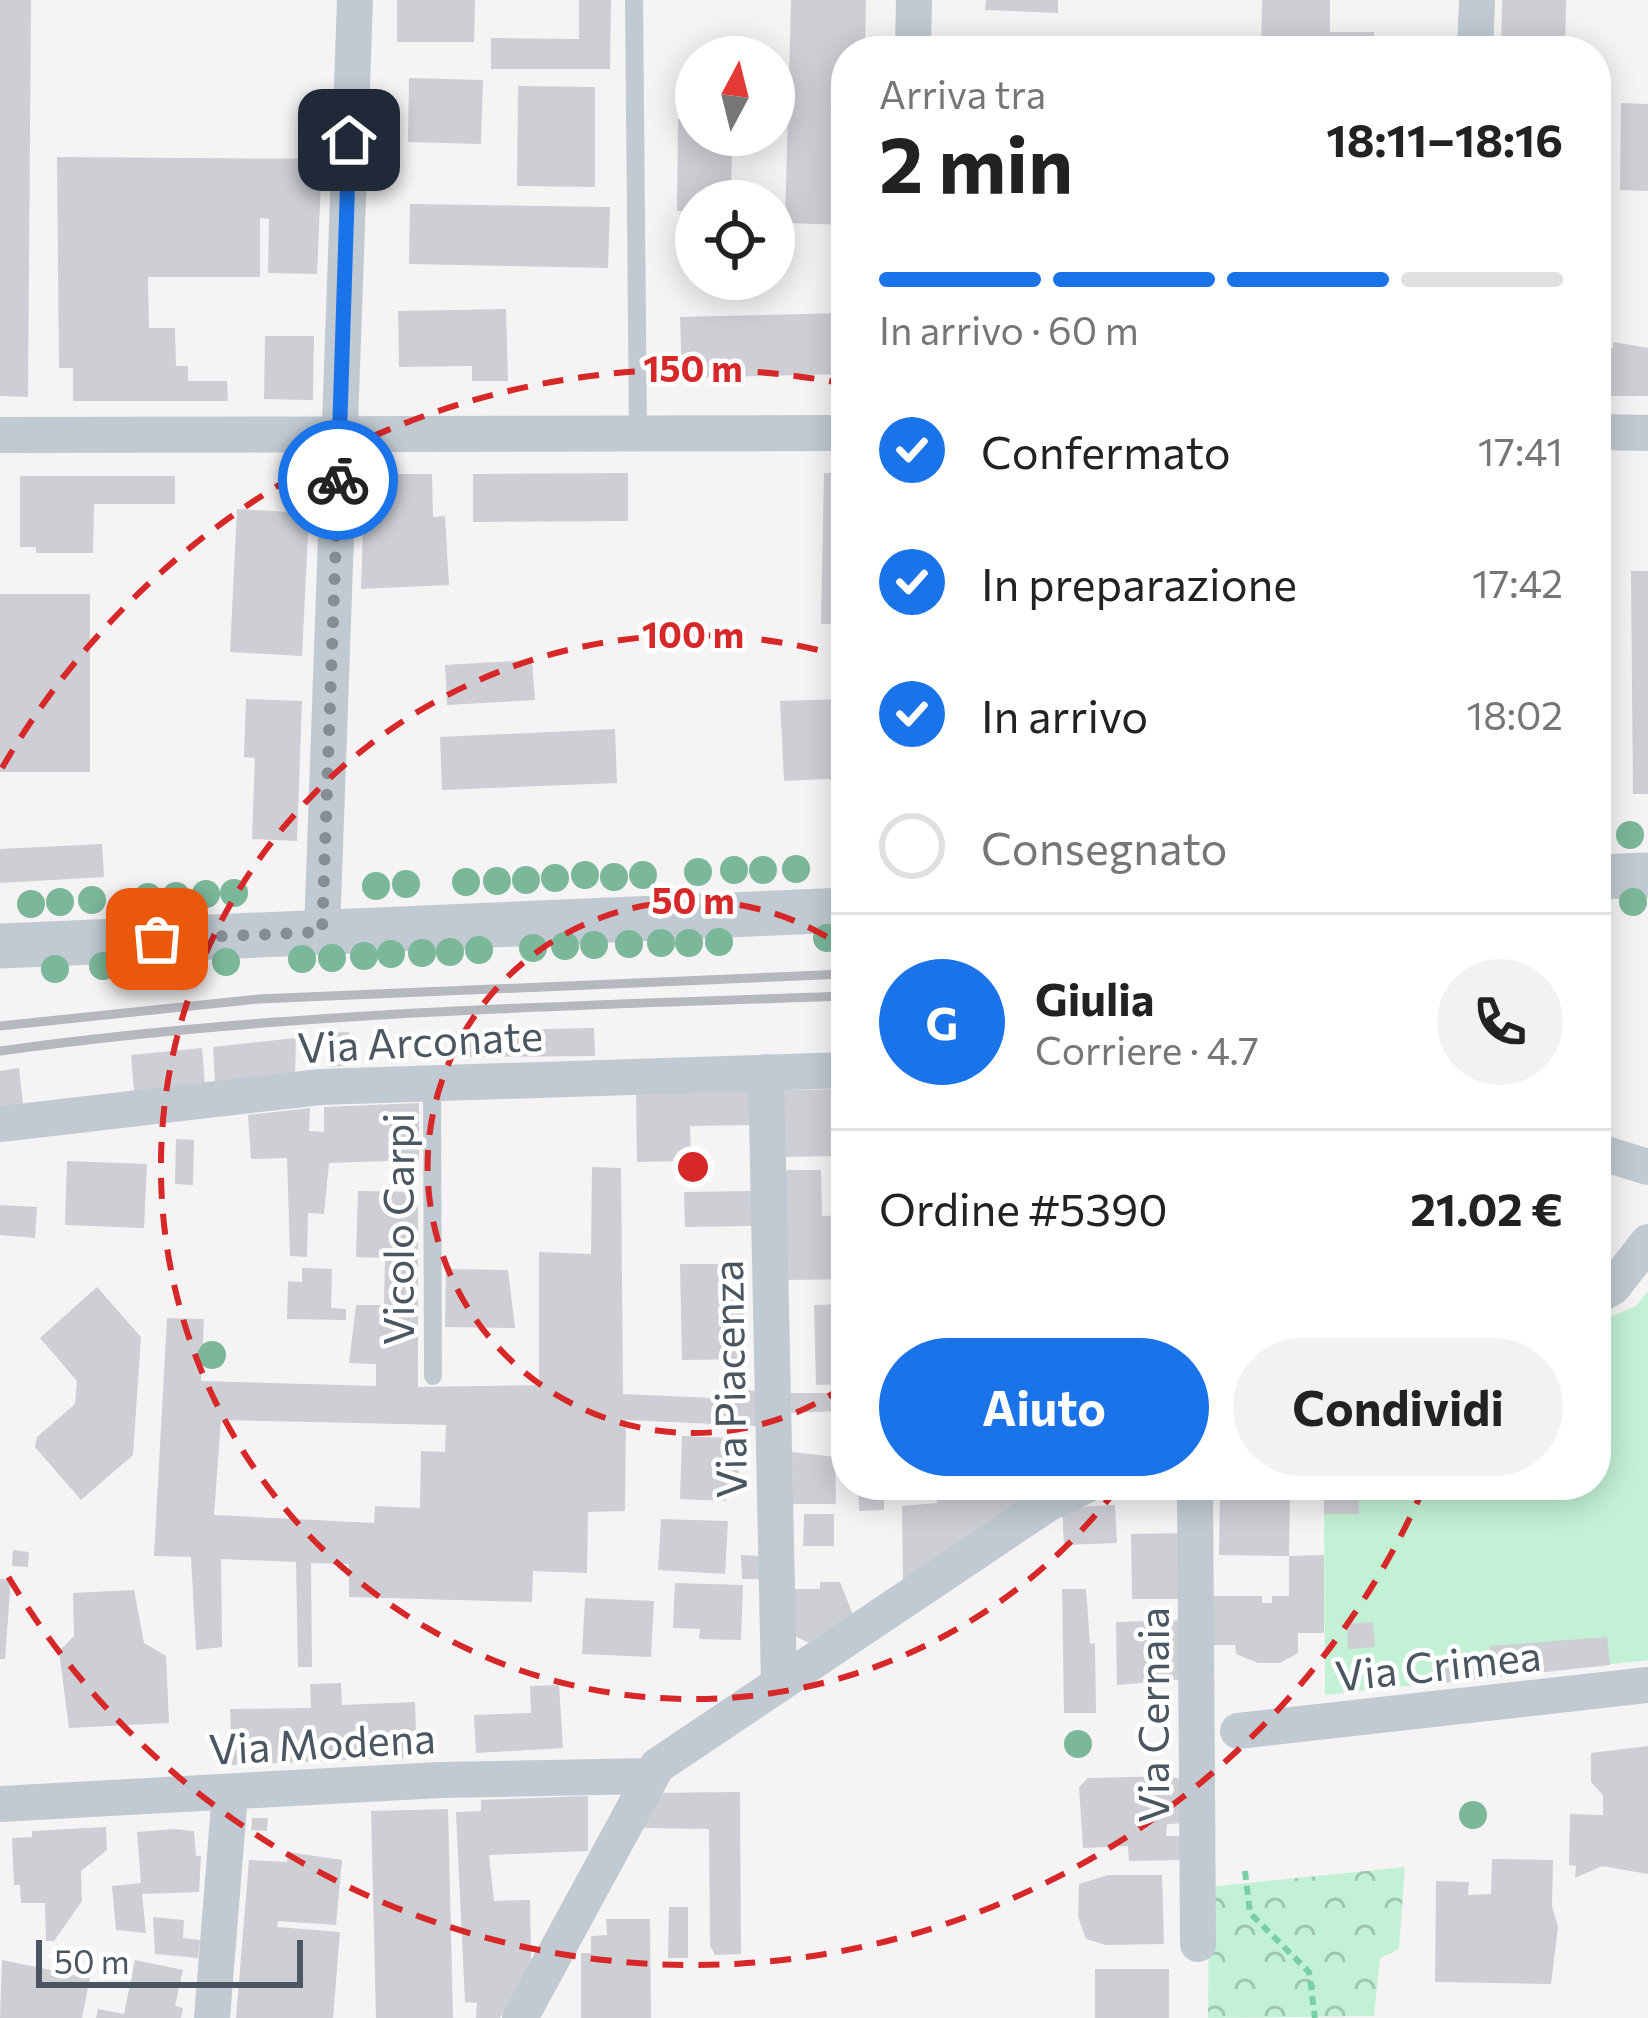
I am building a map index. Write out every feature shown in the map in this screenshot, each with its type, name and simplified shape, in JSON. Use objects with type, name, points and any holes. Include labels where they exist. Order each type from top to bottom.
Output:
[{"type":"street","points":[[322,932],[355,0]]},
{"type":"street","points":[[913,36],[914,0]]},
{"type":"street","points":[[1476,36],[1477,0]]},
{"type":"street","points":[[0,435],[831,433]]},
{"type":"street","points":[[1611,433],[1648,433]]},
{"type":"street","points":[[1611,876],[1648,875]]},
{"type":"street","points":[[0,946],[831,911]]},
{"type":"street","name":"Via Arconate","points":[[0,1124],[320,1087],[831,1070]]},
{"type":"street","name":"Via Piacenza","points":[[766,1072],[779,1684]]},
{"type":"street","points":[[1611,1155],[1648,1167]]},
{"type":"street","points":[[1611,1288],[1648,1242]]},
{"type":"street","points":[[520,2018],[649,1776],[666,1758],[1055,1500]]},
{"type":"street","name":"Via Cernaia","points":[[1195,1500],[1198,1944]]},
{"type":"street","name":"Via Crimea","points":[[1238,1731],[1648,1685]]},
{"type":"street","name":"Via Modena","points":[[0,1804],[440,1780],[649,1776]]},
{"type":"street","points":[[212,2018],[230,1792]]},
{"type":"lane","points":[[634,0],[638,433]]},
{"type":"lane","name":"Vicolo Carpi","points":[[432,1083],[433,1376]]},
{"type":"path","points":[[1245,1871],[1252,1916],[1309,1972],[1316,2018]]},
{"type":"green space","points":[[1648,1291],[1648,1660],[1325,1695],[1324,1500],[1611,1500],[1611,1317],[1636,1306]]},
{"type":"green space","points":[[1405,1867],[1399,1949],[1380,1958],[1374,2016],[1208,2018],[1209,1887]]},
{"type":"building","points":[[0,0],[31,0],[28,397],[0,396]]},
{"type":"building","points":[[397,0],[475,0],[474,42],[397,42]]},
{"type":"building","points":[[579,0],[611,0],[610,69],[491,69],[491,38],[579,39]]},
{"type":"building","points":[[791,0],[866,0],[865,36],[831,36],[831,225],[795,223],[795,180],[786,180],[787,156],[795,156]]},
{"type":"building","points":[[986,0],[1058,0],[1058,13],[985,10]]},
{"type":"building","points":[[1262,0],[1330,0],[1330,32],[1374,32],[1374,36],[1261,36]]},
{"type":"building","points":[[1502,0],[1566,0],[1565,36],[1501,36]]},
{"type":"building","points":[[409,78],[483,80],[481,144],[408,142]]},
{"type":"building","points":[[518,86],[595,87],[595,187],[517,186]]},
{"type":"building","points":[[1621,103],[1648,104],[1648,191],[1620,190]]},
{"type":"building","points":[[678,156],[732,156],[731,180],[677,180]]},
{"type":"building","points":[[57,157],[322,159],[317,274],[268,273],[269,219],[260,218],[260,277],[148,277],[149,328],[175,328],[176,366],[188,366],[188,381],[227,381],[228,401],[73,401],[73,368],[59,368]]},
{"type":"building","points":[[410,204],[610,207],[608,268],[409,264]]},
{"type":"building","points":[[506,309],[508,381],[472,381],[472,366],[399,367],[398,311]]},
{"type":"building","points":[[831,313],[831,374],[682,378],[680,317]]},
{"type":"building","points":[[265,336],[314,336],[313,400],[264,399]]},
{"type":"building","points":[[1613,342],[1648,348],[1648,396],[1611,396]]},
{"type":"building","points":[[628,473],[628,521],[473,522],[473,474]]},
{"type":"building","points":[[824,473],[831,473],[831,624],[821,624]]},
{"type":"building","points":[[365,474],[432,474],[433,517],[445,516],[449,585],[361,589]]},
{"type":"building","points":[[20,476],[175,476],[175,504],[94,504],[93,553],[36,553],[36,547],[20,547]]},
{"type":"building","points":[[237,509],[309,513],[302,656],[230,652]]},
{"type":"building","points":[[1631,571],[1648,571],[1648,794],[1633,794]]},
{"type":"building","points":[[0,594],[90,594],[90,772],[0,772]]},
{"type":"building","points":[[532,660],[535,700],[447,705],[445,665]]},
{"type":"building","points":[[246,699],[302,701],[297,841],[252,839],[255,758],[244,757]]},
{"type":"building","points":[[831,699],[831,779],[784,781],[780,701]]},
{"type":"building","points":[[615,729],[617,783],[442,790],[440,737]]},
{"type":"building","points":[[102,844],[104,877],[0,883],[0,849]]},
{"type":"building","points":[[594,1028],[595,1056],[457,1057],[456,1031]]},
{"type":"building","points":[[349,1032],[351,1065],[330,1067],[327,1033]]},
{"type":"building","points":[[296,1038],[295,1074],[215,1083],[213,1047]]},
{"type":"building","points":[[202,1048],[205,1085],[134,1091],[131,1055]]},
{"type":"building","points":[[19,1068],[23,1104],[0,1107],[0,1071]]},
{"type":"building","points":[[831,1089],[831,1156],[782,1157],[781,1090]]},
{"type":"building","points":[[749,1091],[750,1125],[690,1126],[691,1161],[637,1162],[636,1093]]},
{"type":"building","points":[[419,1103],[419,1160],[329,1163],[324,1214],[308,1213],[307,1257],[290,1256],[287,1158],[251,1159],[248,1115],[310,1108],[309,1131],[324,1132],[324,1107]]},
{"type":"building","points":[[176,1139],[194,1140],[193,1185],[175,1184]]},
{"type":"building","points":[[67,1161],[147,1164],[144,1228],[65,1225]]},
{"type":"building","points":[[592,1167],[621,1168],[623,1394],[734,1399],[734,1389],[757,1391],[757,1426],[626,1420],[625,1511],[588,1512],[587,1573],[533,1571],[532,1602],[349,1597],[349,1564],[311,1563],[312,1667],[298,1667],[296,1562],[221,1559],[222,1647],[196,1650],[191,1557],[154,1556],[167,1318],[204,1319],[201,1381],[376,1386],[376,1364],[349,1363],[356,1305],[384,1305],[385,1258],[356,1257],[358,1191],[418,1192],[418,1387],[539,1385],[539,1252],[591,1254]],"holes":[[[221,1420],[446,1425],[445,1452],[421,1451],[420,1508],[375,1506],[374,1523],[214,1515]]]},
{"type":"building","points":[[784,1170],[821,1170],[822,1216],[831,1216],[831,1279],[787,1280]]},
{"type":"building","points":[[753,1191],[753,1226],[685,1227],[684,1192]]},
{"type":"building","points":[[0,1205],[37,1207],[35,1238],[0,1235]]},
{"type":"building","points":[[680,1264],[723,1264],[724,1300],[743,1300],[744,1359],[682,1360]]},
{"type":"building","points":[[302,1268],[332,1269],[331,1308],[346,1309],[346,1320],[287,1319],[288,1281],[302,1282]]},
{"type":"building","points":[[446,1269],[508,1270],[515,1328],[445,1327]]},
{"type":"building","points":[[97,1287],[141,1337],[133,1455],[81,1500],[35,1447],[37,1437],[75,1404],[77,1381],[40,1338]]},
{"type":"building","points":[[831,1304],[831,1384],[816,1385],[814,1305]]},
{"type":"building","points":[[790,1393],[831,1393],[831,1411],[791,1413]]},
{"type":"building","points":[[682,1436],[728,1438],[727,1458],[739,1458],[738,1485],[727,1484],[726,1501],[680,1499]]},
{"type":"building","points":[[792,1452],[831,1457],[831,1500],[836,1504],[793,1504]]},
{"type":"building","points":[[859,1500],[884,1500],[884,1510],[859,1511]]},
{"type":"building","points":[[1028,1500],[903,1584],[902,1506]]},
{"type":"building","points":[[1220,1500],[1290,1500],[1289,1556],[1219,1555]]},
{"type":"building","points":[[1324,1500],[1359,1500],[1359,1514],[1324,1514]]},
{"type":"building","points":[[1115,1505],[1117,1543],[1064,1545],[1062,1508]]},
{"type":"building","points":[[804,1514],[834,1514],[834,1546],[803,1546]]},
{"type":"building","points":[[661,1519],[728,1521],[725,1574],[658,1570]]},
{"type":"building","points":[[1184,1533],[1184,1599],[1132,1599],[1131,1534]]},
{"type":"building","points":[[13,1550],[29,1552],[28,1567],[12,1566]]},
{"type":"building","points":[[741,1555],[760,1556],[760,1579],[742,1579]]},
{"type":"building","points":[[1324,1555],[1324,1633],[1298,1633],[1298,1653],[1280,1663],[1258,1663],[1236,1654],[1235,1645],[1209,1645],[1209,1596],[1262,1596],[1262,1603],[1272,1603],[1272,1596],[1289,1596],[1289,1556]]},
{"type":"building","points":[[0,1579],[11,1579],[5,1659],[0,1659]]},
{"type":"building","points":[[820,1582],[840,1582],[853,1615],[811,1644],[795,1636],[794,1589],[820,1589]]},
{"type":"building","points":[[675,1583],[743,1585],[741,1640],[699,1639],[700,1629],[673,1628]]},
{"type":"building","points":[[1062,1589],[1086,1589],[1090,1644],[1095,1643],[1096,1713],[1064,1713]]},
{"type":"building","points":[[134,1590],[144,1643],[166,1656],[169,1723],[69,1728],[59,1651],[74,1636],[73,1593]]},
{"type":"building","points":[[585,1598],[654,1601],[651,1657],[582,1654]]},
{"type":"building","points":[[1185,1620],[1185,1679],[1117,1685],[1116,1622]]},
{"type":"building","points":[[1373,1622],[1375,1647],[1348,1649],[1347,1624]]},
{"type":"building","points":[[1607,1637],[1610,1665],[1433,1684],[1432,1670],[1491,1663],[1489,1646]]},
{"type":"building","points":[[341,1683],[342,1705],[415,1702],[417,1757],[232,1765],[230,1709],[311,1708],[310,1684]]},
{"type":"building","points":[[559,1685],[563,1748],[476,1753],[474,1715],[531,1713],[530,1686]]},
{"type":"building","points":[[1648,1746],[1648,1874],[1602,1866],[1575,1878],[1576,1866],[1569,1865],[1570,1814],[1603,1815],[1603,1795],[1591,1782],[1591,1753]]},
{"type":"building","points":[[1170,1776],[1187,1781],[1187,1823],[1167,1824],[1166,1836],[1182,1836],[1181,1860],[1129,1861],[1128,1846],[1083,1848],[1079,1787],[1088,1778]]},
{"type":"building","points":[[740,1792],[741,1954],[715,1955],[710,1946],[709,1829],[644,1828],[649,1793]]},
{"type":"building","points":[[588,1796],[588,1851],[489,1855],[494,1901],[530,1900],[531,1962],[500,2018],[476,2018],[477,2003],[465,2002],[456,1812],[481,1811],[481,1800]]},
{"type":"building","points":[[448,1809],[453,2018],[376,2018],[371,1811]]},
{"type":"building","points":[[252,1818],[268,1818],[267,1831],[251,1830]]},
{"type":"building","points":[[106,1827],[107,1850],[81,1871],[82,1901],[54,1941],[46,1941],[45,1903],[21,1903],[20,1885],[14,1885],[12,1838],[32,1837],[32,1831]]},
{"type":"building","points":[[194,1831],[196,1856],[201,1856],[199,1892],[142,1894],[146,1933],[116,1930],[112,1886],[141,1883],[137,1832]]},
{"type":"building","points":[[288,1852],[342,1860],[336,1925],[278,1921],[277,1927],[340,1932],[333,2018],[236,2018],[249,1860],[287,1862]]},
{"type":"building","points":[[1492,1859],[1553,1860],[1552,1906],[1558,1927],[1551,1984],[1435,1982],[1436,1881],[1469,1882],[1468,1895],[1491,1894]]},
{"type":"building","points":[[1108,1875],[1162,1875],[1164,1944],[1106,1945],[1086,1939],[1078,1917],[1079,1884]]},
{"type":"building","points":[[669,1907],[688,1907],[688,1958],[668,1958]]},
{"type":"building","points":[[153,1917],[184,1920],[183,1938],[200,1940],[198,1958],[155,1954]]},
{"type":"building","points":[[606,1919],[650,1919],[651,2018],[581,2018],[581,1953],[591,1953],[591,1936],[607,1935]]},
{"type":"building","points":[[2,1960],[90,1978],[82,2018],[0,2018]]},
{"type":"building","points":[[135,1960],[183,1970],[175,2006],[183,2008],[181,2018],[96,2018],[98,2009],[124,2014]]},
{"type":"building","points":[[1095,1969],[1169,1969],[1169,2018],[1095,2018]]},
{"type":"railway","points":[[0,1026],[259,999],[831,975]]},
{"type":"railway","points":[[0,1051],[317,1019],[831,997]]},
{"type":"way so far","points":[[157,939],[322,932],[338,480]]},
{"type":"route","points":[[338,480],[349,140]]}]
